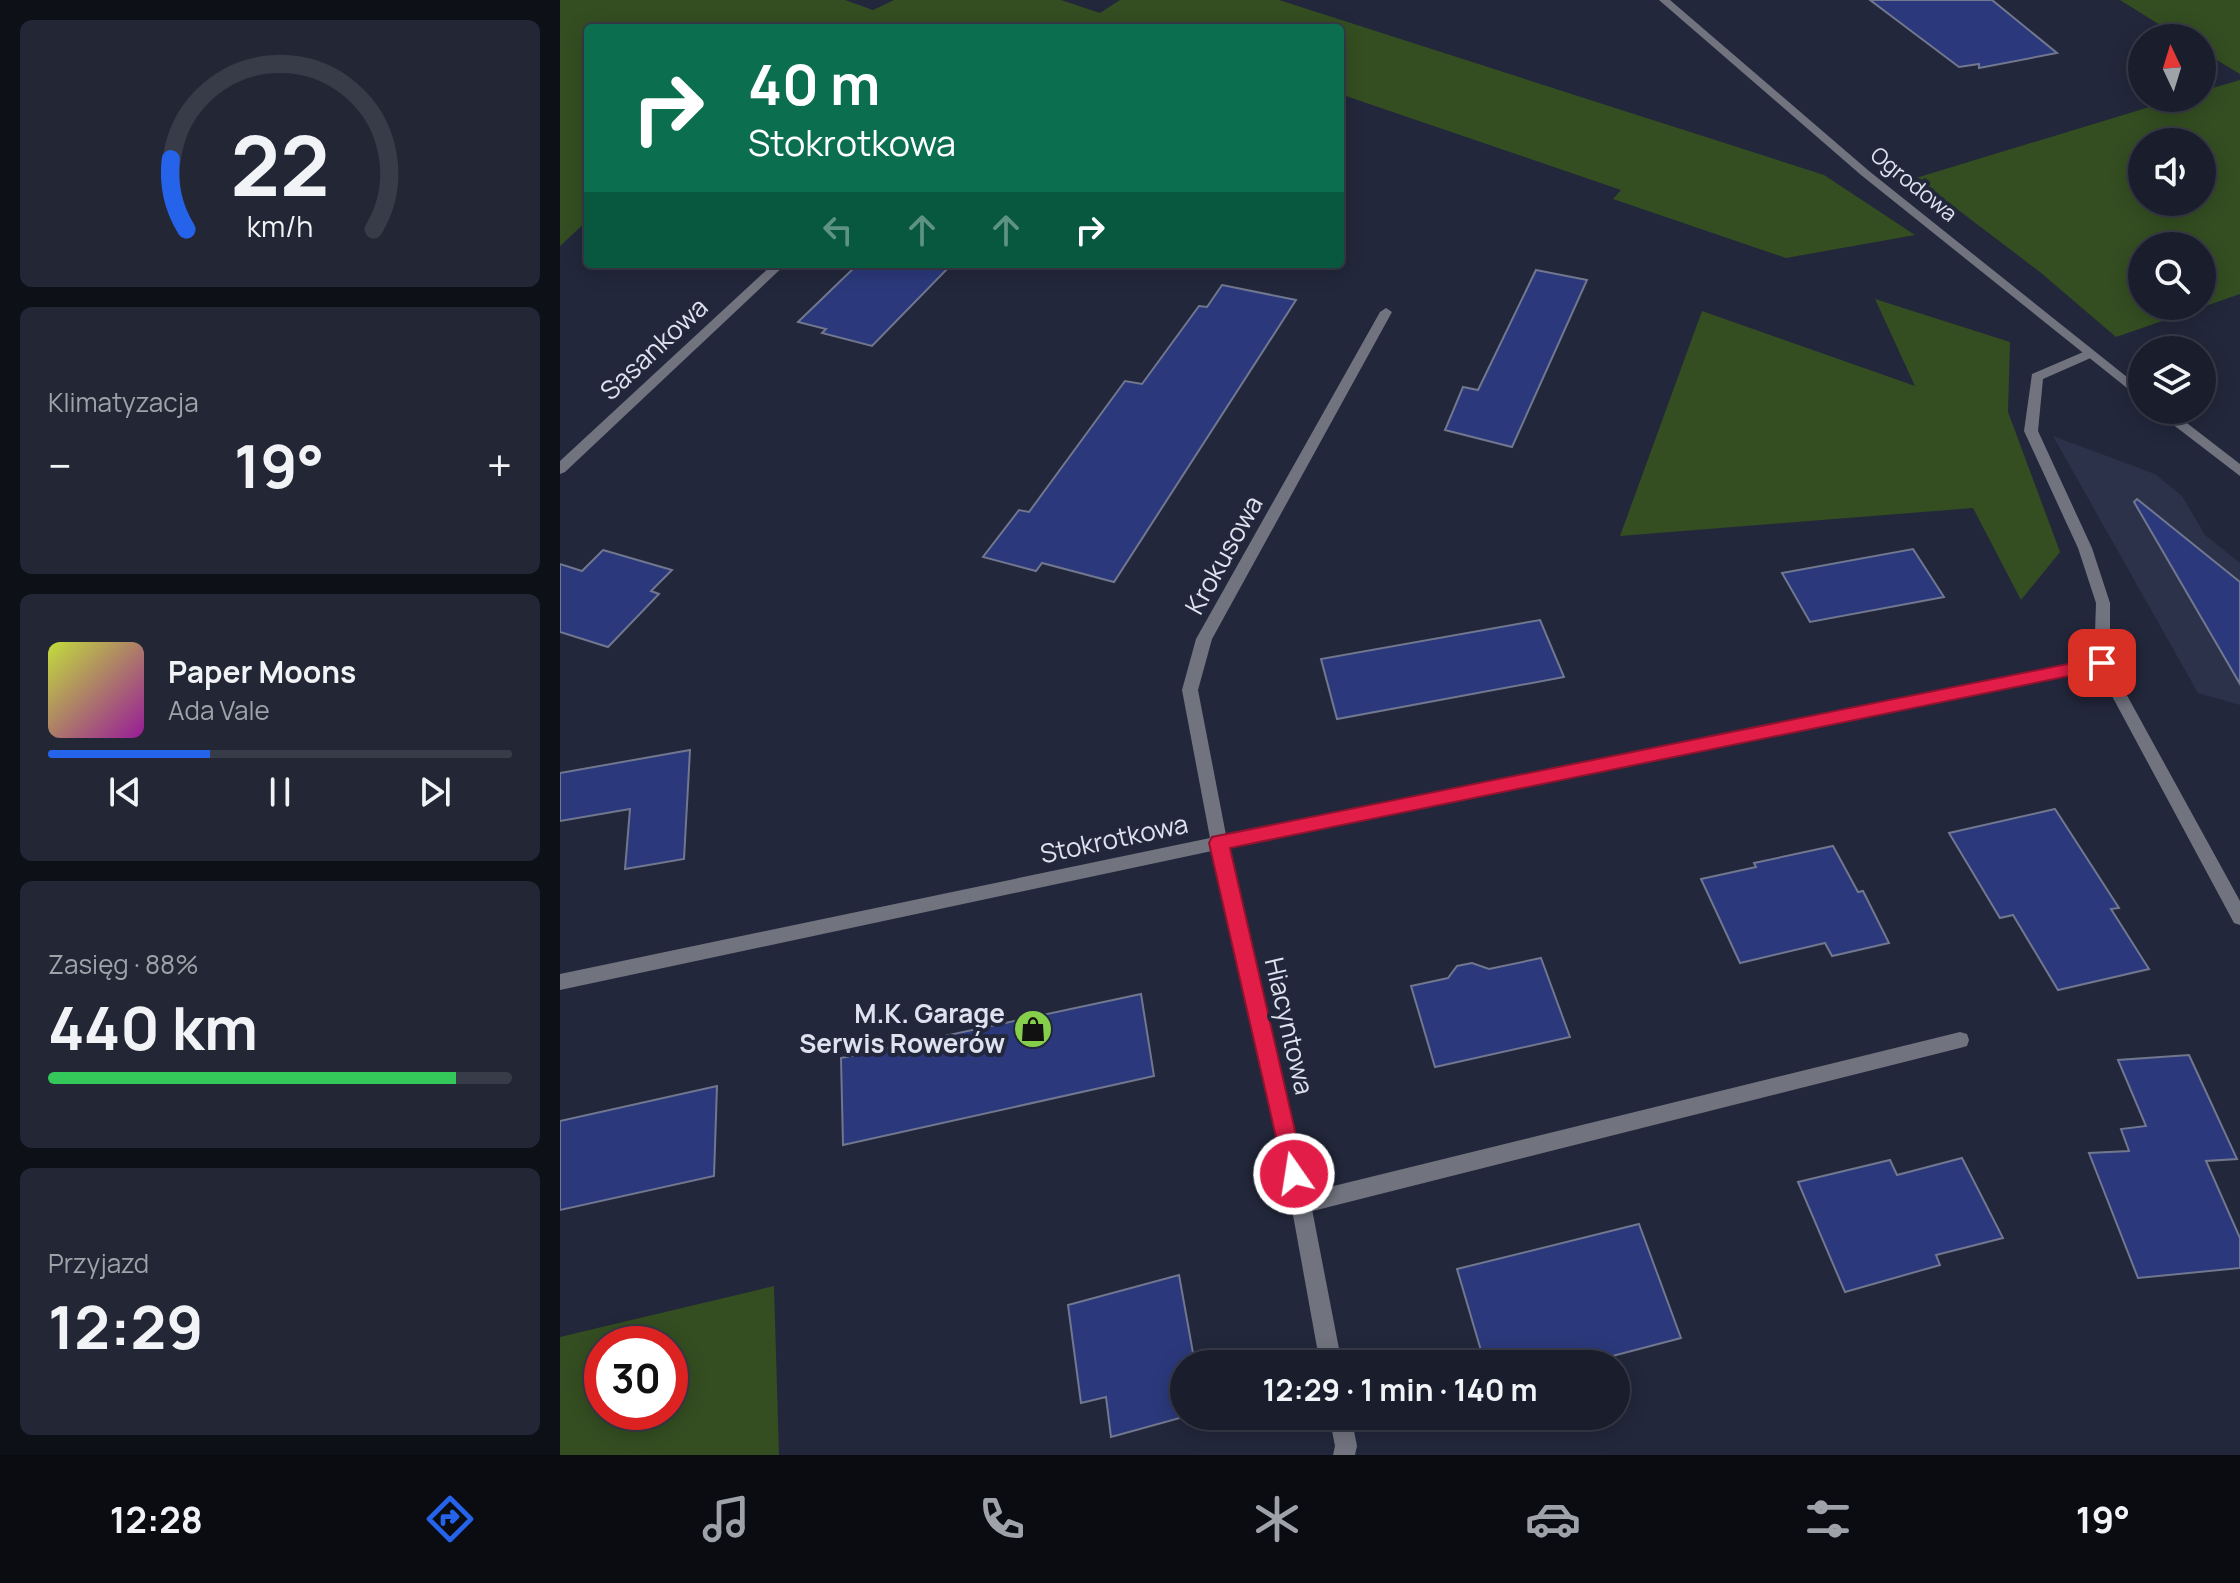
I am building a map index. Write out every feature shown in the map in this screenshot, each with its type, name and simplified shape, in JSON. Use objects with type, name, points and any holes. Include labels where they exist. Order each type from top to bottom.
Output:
[{"type":"street","name":"Ogrodowa","points":[[1664,0],[1865,173],[2128,385]]},
{"type":"street","name":"Sasankowa","points":[[560,469],[776,268]]},
{"type":"street","name":"Krokusowa","points":[[1219,843],[1190,690],[1204,639],[1386,312]]},
{"type":"street","points":[[2088,354],[2037,377],[2031,431],[2085,548],[2103,603],[2102,663],[2240,918]]},
{"type":"street","points":[[2179,424],[2240,471]]},
{"type":"street","name":"Stokrotkowa","points":[[560,982],[1219,843],[2102,663]]},
{"type":"street","name":"Hiacyntowa","points":[[1219,843],[1301,1204],[1328,1350]]},
{"type":"street","points":[[1301,1204],[1960,1040]]},
{"type":"street","points":[[1343,1430],[1346,1446],[1344,1455]]},
{"type":"shaded area","points":[[2053,436],[2155,474],[2182,496],[2205,535],[2240,563],[2240,705],[2198,693]]},
{"type":"green space","points":[[560,0],[845,0],[873,10],[894,0],[1061,0],[1100,13],[1120,0],[1279,0],[1824,175],[1915,235],[1786,258],[1613,199],[1621,190],[1344,95],[1344,24],[584,24],[584,224],[560,246]]},
{"type":"green space","points":[[2120,0],[2240,0],[2240,74],[2216,59],[2216,24],[2159,24]]},
{"type":"green space","points":[[2240,80],[2240,294],[2216,302],[2216,232],[2128,232],[2128,320],[2165,320],[2116,337],[2040,272],[1916,178],[2133,112],[2216,112],[2216,87]]},
{"type":"green space","points":[[1875,299],[2010,342],[2008,412],[2060,552],[2021,600],[1973,508],[1620,536],[1702,311],[1915,386]]},
{"type":"green space","points":[[774,1286],[779,1455],[560,1455],[560,1337],[584,1331],[584,1430],[688,1430],[688,1326],[606,1326]]},
{"type":"building","points":[[1870,0],[1992,0],[2057,53],[1979,68],[1979,64],[1959,67]]},
{"type":"building","points":[[854,268],[948,268],[872,346],[822,333],[826,329],[798,322]]},
{"type":"building","points":[[1536,270],[1587,280],[1512,447],[1445,430],[1463,387],[1478,390]]},
{"type":"building","points":[[1222,285],[1296,300],[1114,582],[1042,563],[1036,571],[983,557],[1019,510],[1029,512],[1125,381],[1142,384],[1199,306],[1207,307]]},
{"type":"building","points":[[2137,499],[2240,582],[2240,684],[2134,502]]},
{"type":"building","points":[[1913,549],[1944,597],[1810,622],[1782,573]]},
{"type":"building","points":[[603,550],[672,570],[651,591],[659,594],[608,647],[560,632],[560,564],[582,571]]},
{"type":"building","points":[[1540,620],[1564,677],[1337,719],[1321,659]]},
{"type":"building","points":[[690,750],[684,859],[625,869],[630,809],[560,821],[560,773]]},
{"type":"building","points":[[2055,809],[2119,908],[2111,909],[2149,969],[2058,990],[2013,915],[2000,918],[1949,833]]},
{"type":"building","points":[[1833,846],[1858,892],[1863,891],[1889,943],[1832,956],[1825,943],[1740,963],[1701,879],[1756,867],[1754,863]]},
{"type":"building","points":[[1541,958],[1570,1037],[1435,1067],[1411,986],[1448,978],[1457,966],[1472,963],[1489,969]]},
{"type":"building","points":[[1141,994],[1154,1076],[843,1145],[841,1058]]},
{"type":"building","points":[[2189,1055],[2237,1159],[2206,1161],[2240,1238],[2240,1268],[2138,1278],[2089,1153],[2129,1151],[2121,1129],[2146,1126],[2118,1060]]},
{"type":"building","points":[[717,1086],[714,1176],[560,1210],[560,1121]]},
{"type":"building","points":[[1962,1158],[2003,1238],[1936,1255],[1940,1265],[1845,1292],[1798,1182],[1890,1160],[1897,1175]]},
{"type":"building","points":[[1639,1224],[1681,1338],[1630,1351],[1481,1350],[1457,1269]]},
{"type":"building","points":[[1179,1275],[1192,1350],[1170,1350],[1170,1421],[1111,1437],[1106,1397],[1081,1403],[1068,1305]]},
{"type":"place","name":"M.K. Garage Serwis Rowerów","points":[[1033,1029]]},
{"type":"route","points":[[1294,1174],[1219,843],[2102,663]]}]
